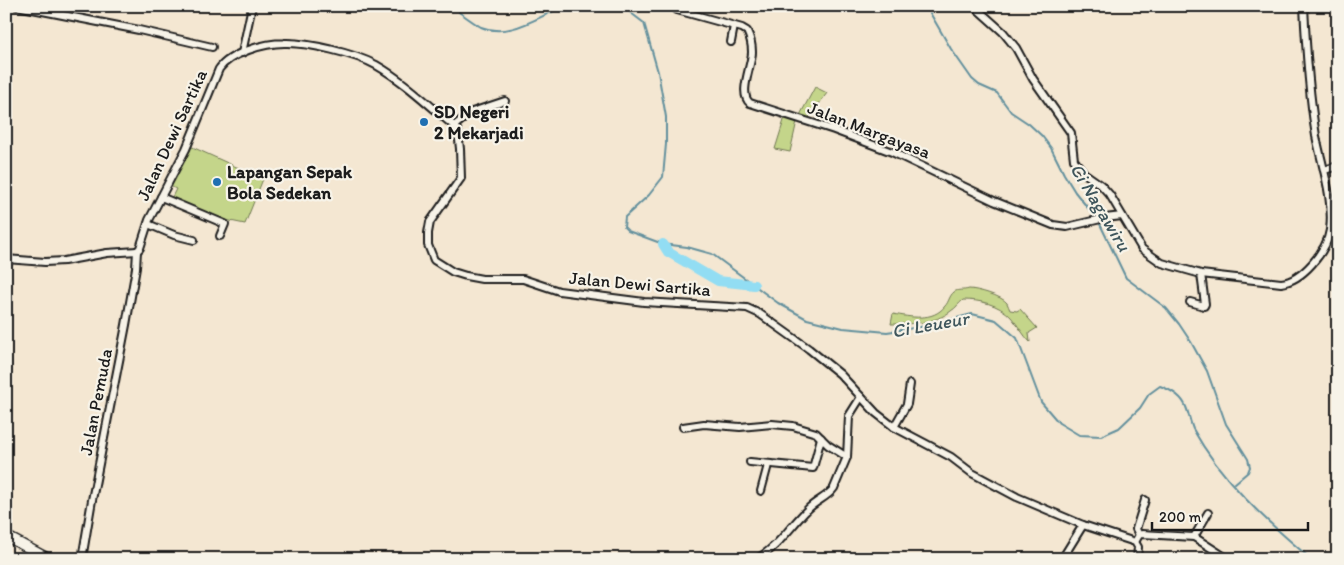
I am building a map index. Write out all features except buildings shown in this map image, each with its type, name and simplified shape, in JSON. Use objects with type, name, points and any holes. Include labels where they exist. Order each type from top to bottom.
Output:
[{"type":"street","points":[[17,6],[139,30],[212,47]]},
{"type":"street","points":[[242,53],[252,6]]},
{"type":"street","name":"Jalan Margayasa","points":[[673,6],[677,10],[734,26],[747,32],[752,49],[745,93],[748,102],[840,132],[892,152],[994,201],[1053,225],[1067,227],[1122,216]]},
{"type":"street","points":[[974,6],[1003,32],[1016,48],[1033,79],[1071,133],[1074,160],[1084,173],[1098,182],[1108,192],[1117,204],[1122,216],[1140,245],[1157,260],[1167,265],[1201,274],[1281,283],[1289,282],[1302,274],[1328,240],[1330,231],[1330,206],[1316,134],[1308,70],[1304,6]]},
{"type":"street","points":[[731,42],[734,26]]},
{"type":"street","name":"Jalan Dewi Sartika","points":[[137,251],[140,248],[148,224],[191,137],[219,69],[224,62],[242,53],[270,44],[285,42],[321,48],[361,58],[376,65],[397,80],[458,131],[460,178],[428,227],[431,254],[434,260],[441,266],[466,276],[482,279],[523,279],[559,291],[575,294],[644,302],[747,308],[760,314],[845,378],[876,414],[894,427],[951,457],[972,473],[1008,492],[1083,525],[1135,542]]},
{"type":"street","points":[[454,126],[472,112],[506,100]]},
{"type":"street","points":[[1324,170],[1338,166]]},
{"type":"street","points":[[161,197],[225,224],[220,236]]},
{"type":"street","points":[[148,224],[174,235],[194,240]]},
{"type":"street","points":[[6,259],[45,262],[64,261],[107,253],[137,251]]},
{"type":"street","name":"Jalan Pemuda","points":[[82,559],[128,317],[137,251]]},
{"type":"street","points":[[1190,302],[1204,306],[1205,304],[1201,274]]},
{"type":"street","points":[[894,427],[907,404],[910,384]]},
{"type":"street","points":[[757,559],[774,548],[817,500],[831,492],[840,478],[847,457],[849,416],[861,397]]},
{"type":"street","points":[[683,428],[704,424],[740,427],[772,424],[794,426],[814,432],[828,445],[847,457]]},
{"type":"street","points":[[750,462],[813,468],[821,438]]},
{"type":"street","points":[[761,491],[768,465]]},
{"type":"street","points":[[1139,535],[1136,529],[1145,500]]},
{"type":"street","points":[[1194,537],[1208,513]]},
{"type":"street","points":[[1062,559],[1083,525]]},
{"type":"street","points":[[1139,535],[1194,537],[1228,559]]},
{"type":"street","points":[[1137,559],[1138,547],[1135,542],[1139,535]]},
{"type":"street","points":[[6,536],[49,559]]},
{"type":"green space","points":[[815,87],[827,93],[808,119],[799,117]]},
{"type":"green space","points":[[785,117],[797,121],[790,152],[775,149]]},
{"type":"green space","name":"Lapangan Sepak Bola Sedekan","points":[[190,146],[263,179],[245,224],[211,217],[171,199],[176,189],[170,186]]},
{"type":"green space","points":[[969,289],[995,295],[1007,303],[1010,310],[1017,311],[1020,309],[1037,328],[1029,333],[1030,342],[1014,320],[1001,309],[976,301],[963,300],[954,309],[938,319],[915,323],[891,324],[893,314],[921,317],[934,314],[945,306],[954,292]]},
{"type":"waterway","name":"Ci Leueur","points":[[459,12],[481,27],[503,30],[525,24],[566,6]]},
{"type":"waterway","name":"Ci Leueur","points":[[620,6],[644,23],[658,72],[666,117],[663,177],[649,195],[625,217],[624,227],[628,231],[663,244],[687,247],[712,254],[778,303],[807,319],[843,328],[887,332],[927,326],[972,314],[996,320],[1017,338],[1041,402],[1059,423],[1079,435],[1101,436],[1119,428],[1140,408],[1149,394],[1160,386],[1168,389],[1176,394],[1184,403],[1193,429],[1204,448],[1231,483],[1262,515],[1311,559]]},
{"type":"waterway","name":"Ci Nagawiru","points":[[926,6],[951,49],[972,79],[979,85],[997,93],[1011,112],[1029,124],[1042,136],[1051,148],[1075,192],[1096,218]]},
{"type":"waterway","name":"Ci Nagawiru","points":[[1099,222],[1126,278],[1166,308],[1191,342],[1207,371],[1226,424],[1248,459],[1250,467],[1248,472],[1234,484]]},
{"type":"waterway","name":"Ci Leueur","points":[[663,244],[668,252],[718,281],[754,285]]},
{"type":"place","name":"SD Negeri 2 Mekarjadi","points":[[424,122]]},
{"type":"place","name":"Lapangan Sepak Bola Sedekan","points":[[217,182]]}]
